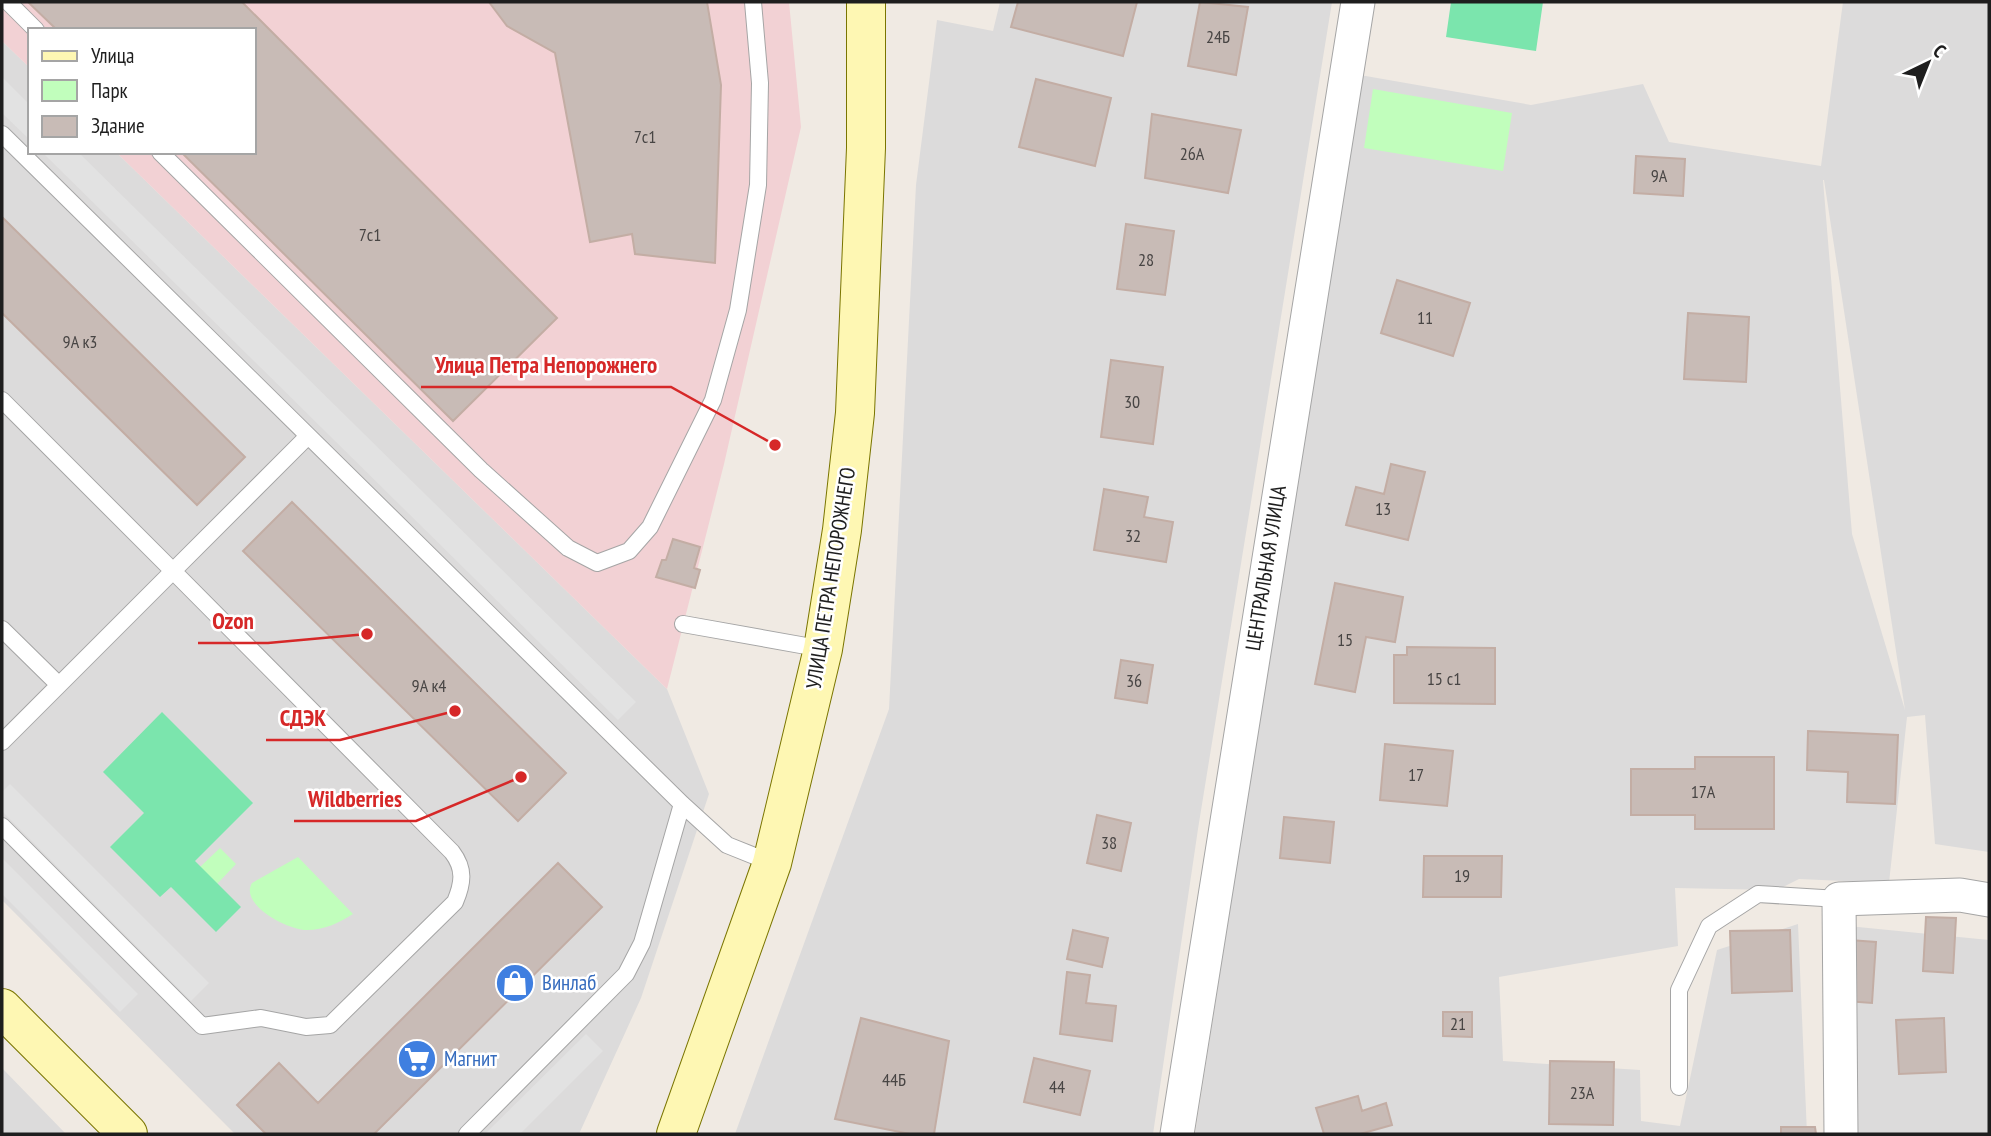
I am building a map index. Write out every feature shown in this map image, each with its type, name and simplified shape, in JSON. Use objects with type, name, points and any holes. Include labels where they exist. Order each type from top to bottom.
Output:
[{"type":"street","name":"УЛИЦА ПЕТРА НЕПОРОЖНЕГО","points":[[676,1134],[772,863],[823,649],[842,530],[855,413],[866,148],[866,2]]},
{"type":"street","name":"ЦЕНТРАЛЬНАЯ УЛИЦА","points":[[1177,1134],[1358,2]]},
{"type":"street","points":[[1841,1134],[1839,899],[1960,895],[1989,900]]},
{"type":"street","points":[[2,1007],[128,1134]]},
{"type":"lane","points":[[8,2],[34,28]]},
{"type":"lane","points":[[162,154],[481,470],[568,548],[597,563],[629,551],[650,527],[717,387],[738,310],[758,186],[760,83],[753,2]]},
{"type":"lane","points":[[2,134],[682,804],[727,845],[772,863]]},
{"type":"lane","points":[[2,400],[452,852],[462,870],[462,886],[455,902],[330,1025],[306,1027],[261,1018],[202,1026],[2,826]]},
{"type":"lane","points":[[2,742],[308,436]]},
{"type":"lane","points":[[683,624],[769,642],[823,649]]},
{"type":"lane","points":[[2,628],[58,685]]},
{"type":"lane","points":[[467,1134],[626,974],[642,943],[682,804]]},
{"type":"lane","points":[[1679,1087],[1679,990],[1709,926],[1758,894],[1839,899]]},
{"type":"shaded area","points":[[2,2],[789,2],[801,127],[724,464],[667,689],[118,154],[256,154],[256,28],[28,28],[28,66],[2,41]]},
{"type":"shaded area","points":[[1000,2],[1332,2],[1198,829],[1153,1134],[735,1134],[889,709],[916,185],[937,20],[993,31]]},
{"type":"shaded area","points":[[1843,2],[1989,2],[1989,852],[1935,844],[1925,715],[1907,717],[1889,883],[1799,879],[1777,890],[1675,888],[1678,946],[1499,977],[1503,1061],[1640,1070],[1641,1121],[1680,1126],[1717,950],[1798,924],[1807,1134],[1195,1134],[1360,75],[1531,105],[1643,84],[1669,142],[1821,166]],"holes":[[[1824,180],[1905,710],[1852,534]]]},
{"type":"shaded area","points":[[2,41],[28,66],[28,154],[118,154],[667,689],[709,794],[641,998],[579,1134],[235,1134],[2,900]]},
{"type":"shaded area","points":[[2,77],[28,103],[28,138],[2,113]]},
{"type":"shaded area","points":[[44,154],[80,154],[636,702],[618,720]]},
{"type":"shaded area","points":[[10,784],[209,983],[191,1001],[2,811],[2,792]]},
{"type":"shaded area","points":[[2,858],[138,994],[120,1012],[2,894]]},
{"type":"shaded area","points":[[1838,925],[1989,940],[1989,1134],[1849,1134]]},
{"type":"shaded area","points":[[586,1034],[603,1051],[520,1134],[485,1134]]},
{"type":"shaded area","points":[[2,1068],[66,1134],[2,1134]]},
{"type":"green space","points":[[1451,2],[1543,2],[1536,51],[1446,37]]},
{"type":"green space","points":[[1373,89],[1512,113],[1503,171],[1364,148]]},
{"type":"green space","points":[[162,712],[253,803],[195,861],[241,907],[216,932],[171,887],[160,897],[110,847],[144,813],[103,772]]},
{"type":"green space","points":[[220,848],[236,864],[217,884],[200,867]]},
{"type":"green space","points":[[298,857],[353,914],[331,925],[307,930],[277,921],[258,907],[250,891],[252,883]]},
{"type":"building","points":[[28,2],[242,2],[557,318],[453,421],[183,154],[256,154],[256,28],[55,28]]},
{"type":"building","points":[[489,2],[707,2],[721,85],[715,263],[635,254],[632,234],[590,242],[555,53],[507,26]]},
{"type":"building","points":[[1018,2],[1137,2],[1123,56],[1011,27]]},
{"type":"building","points":[[1200,2],[1248,7],[1236,75],[1188,66]]},
{"type":"building","points":[[1036,79],[1111,98],[1095,166],[1019,147]]},
{"type":"building","points":[[1152,114],[1241,130],[1228,193],[1145,178]]},
{"type":"building","points":[[1636,156],[1685,159],[1683,196],[1634,193]]},
{"type":"building","points":[[2,217],[245,457],[197,505],[2,313]]},
{"type":"building","points":[[1126,224],[1174,231],[1165,295],[1117,289]]},
{"type":"building","points":[[1397,280],[1470,303],[1453,356],[1381,333]]},
{"type":"building","points":[[1688,313],[1749,317],[1746,382],[1684,379]]},
{"type":"building","points":[[1111,360],[1163,367],[1153,444],[1101,437]]},
{"type":"building","points":[[1391,464],[1425,472],[1408,540],[1346,525],[1356,487],[1384,494]]},
{"type":"building","points":[[1104,489],[1148,497],[1144,517],[1173,522],[1166,562],[1094,550]]},
{"type":"building","points":[[292,502],[566,773],[518,821],[243,551]]},
{"type":"building","points":[[673,539],[700,547],[694,568],[700,570],[695,588],[656,577],[662,560],[666,560]]},
{"type":"building","points":[[1335,583],[1403,597],[1395,642],[1366,637],[1355,692],[1315,684]]},
{"type":"building","points":[[1407,647],[1495,648],[1495,704],[1394,703],[1394,655],[1407,655]]},
{"type":"building","points":[[1121,660],[1153,665],[1147,703],[1115,698]]},
{"type":"building","points":[[1808,731],[1898,735],[1895,804],[1847,802],[1848,772],[1807,770]]},
{"type":"building","points":[[1385,744],[1453,751],[1447,806],[1380,800]]},
{"type":"building","points":[[1695,757],[1774,757],[1774,829],[1695,829],[1695,815],[1631,815],[1631,769],[1695,769]]},
{"type":"building","points":[[1097,815],[1131,823],[1121,871],[1087,863]]},
{"type":"building","points":[[1284,817],[1334,822],[1330,863],[1280,858]]},
{"type":"building","points":[[1424,856],[1502,856],[1501,897],[1423,897]]},
{"type":"building","points":[[558,863],[602,907],[374,1134],[266,1134],[237,1105],[279,1063],[318,1103]]},
{"type":"building","points":[[1926,917],[1956,918],[1953,973],[1923,971]]},
{"type":"building","points":[[1073,930],[1108,938],[1102,967],[1067,959]]},
{"type":"building","points":[[1790,930],[1792,991],[1732,993],[1730,931]]},
{"type":"building","points":[[1849,940],[1876,942],[1872,1003],[1846,1001]]},
{"type":"building","points":[[1067,972],[1090,975],[1086,1003],[1116,1006],[1112,1041],[1060,1034]]},
{"type":"building","points":[[1443,1012],[1472,1012],[1472,1037],[1443,1036]]},
{"type":"building","points":[[861,1018],[949,1041],[934,1134],[910,1134],[835,1119]]},
{"type":"building","points":[[1944,1018],[1946,1072],[1899,1074],[1896,1020]]},
{"type":"building","points":[[1034,1058],[1090,1071],[1080,1115],[1024,1102]]},
{"type":"building","points":[[1550,1061],[1614,1062],[1613,1125],[1549,1124]]},
{"type":"building","points":[[1358,1096],[1362,1111],[1386,1103],[1392,1125],[1360,1134],[1324,1134],[1316,1108]]},
{"type":"building","points":[[1781,1127],[1815,1127],[1816,1134],[1781,1134]]},
{"type":"place","name":"Улица Петра Непорожнего","points":[[775,445]]},
{"type":"place","name":"Ozon","points":[[367,634]]},
{"type":"place","name":"СДЭК","points":[[455,711]]},
{"type":"place","name":"Wildberries","points":[[521,777]]},
{"type":"place","name":"Винлаб","points":[[515,983]]},
{"type":"place","name":"Магнит","points":[[417,1059]]}]
